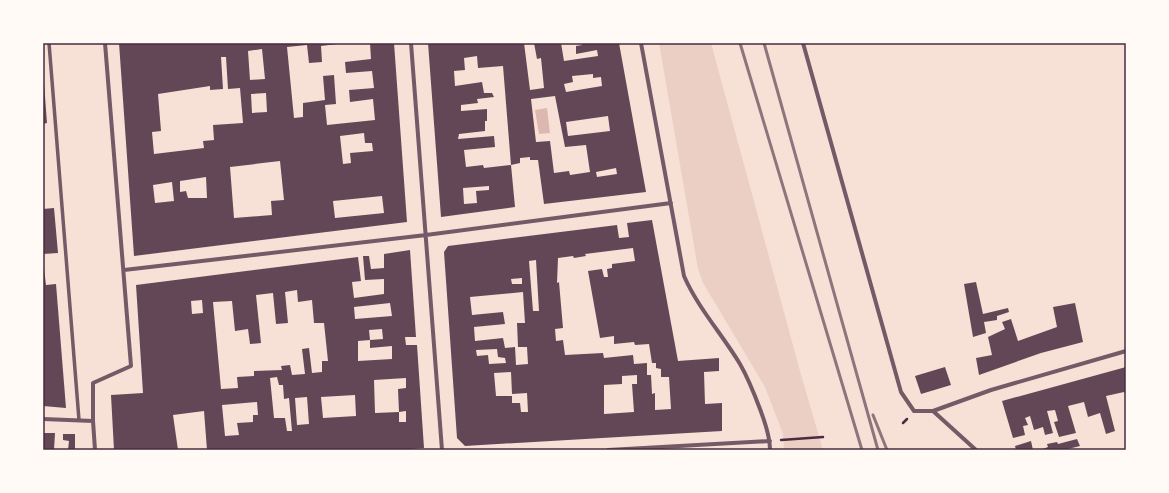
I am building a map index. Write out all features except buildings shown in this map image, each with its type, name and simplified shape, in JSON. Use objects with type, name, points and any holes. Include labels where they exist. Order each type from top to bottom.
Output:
[{"type":"street","points":[[50,43],[79,420]]},
{"type":"street","points":[[95,450],[93,383],[131,366],[105,43]]},
{"type":"street","points":[[411,43],[442,450]]},
{"type":"street","points":[[641,43],[684,276],[694,297],[740,364],[749,380],[763,417],[770,441],[770,450]]},
{"type":"street","points":[[803,43],[901,392],[914,411],[933,411],[991,390],[1126,352]]},
{"type":"street","points":[[124,270],[426,235],[671,203]]},
{"type":"street","points":[[933,411],[976,450]]},
{"type":"street","points":[[43,419],[93,420]]},
{"type":"street","points":[[608,450],[770,441]]},
{"type":"path","points":[[770,441],[823,437]]},
{"type":"shaded area","points":[[659,43],[711,43],[800,371],[823,450],[784,450],[783,434],[765,387],[703,283],[698,269]]},
{"type":"shaded area","points":[[547,108],[550,133],[539,134],[535,110]]},
{"type":"railway","points":[[740,43],[862,450]]},
{"type":"railway","points":[[764,43],[878,450]]},
{"type":"railway","points":[[873,415],[887,450]]}]
